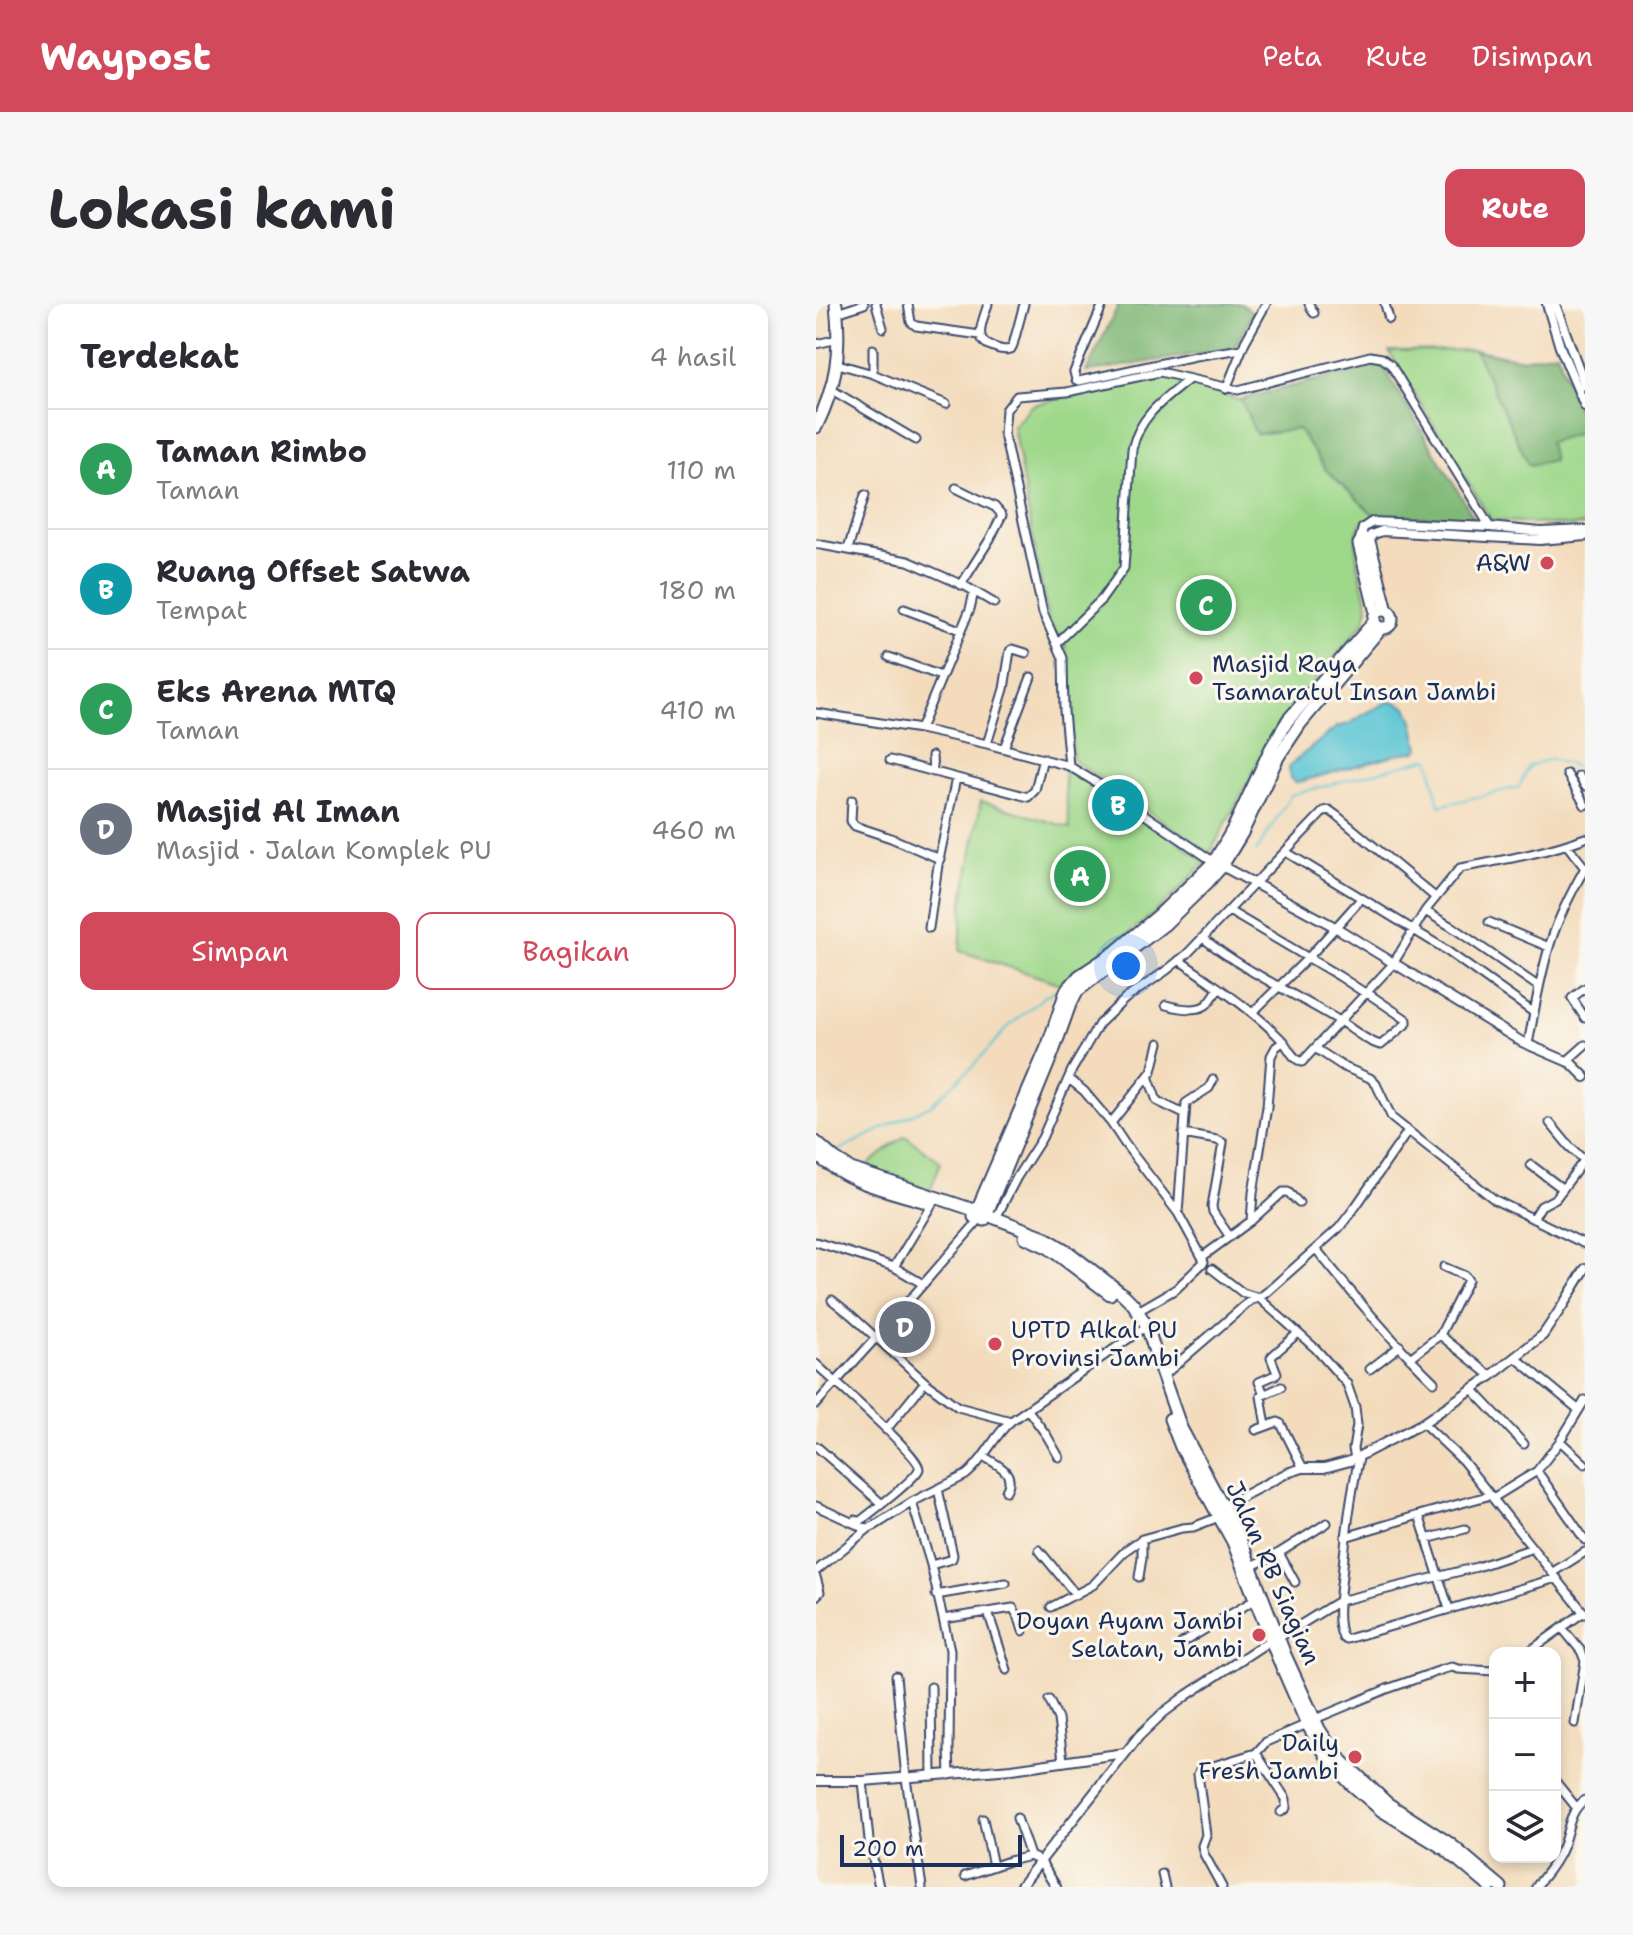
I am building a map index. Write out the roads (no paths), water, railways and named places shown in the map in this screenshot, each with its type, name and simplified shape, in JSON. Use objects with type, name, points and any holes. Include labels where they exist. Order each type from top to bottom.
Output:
[{"type":"highway","points":[[816,426],[832,390],[838,364],[837,308]]},
{"type":"highway","points":[[983,1217],[1066,991],[1079,976],[1162,920],[1181,895],[1218,864],[1271,748],[1288,720],[1379,618],[1364,544]]},
{"type":"highway","points":[[816,1142],[851,1169],[1052,1244]]},
{"type":"highway","points":[[816,1154],[847,1177],[983,1217]]},
{"type":"highway","name":"Jalan RB Siagian","points":[[1052,1244],[1124,1295],[1147,1326],[1181,1428],[1311,1722],[1358,1778],[1501,1887]]},
{"type":"highway","name":"Jalan RB Siagian","points":[[1052,1244],[1127,1308],[1141,1330],[1181,1447],[1252,1566],[1275,1638]]},
{"type":"highway","name":"Jalan RB Siagian","points":[[1482,1875],[1490,1887]]},
{"type":"street","points":[[837,308],[864,304]]},
{"type":"street","points":[[876,304],[883,328]]},
{"type":"street","points":[[908,304],[911,322],[916,326],[980,335]]},
{"type":"street","points":[[988,304],[981,341],[987,346],[1004,350],[1011,349],[1024,304]]},
{"type":"street","points":[[1103,304],[1074,372],[1076,380],[1242,349]]},
{"type":"street","points":[[1226,389],[1242,349],[1266,304]]},
{"type":"street","points":[[1309,304],[1314,313]]},
{"type":"street","points":[[1385,304],[1389,319]]},
{"type":"street","points":[[1551,305],[1585,386]]},
{"type":"street","points":[[1551,305],[1560,347],[1585,406]]},
{"type":"street","points":[[816,344],[838,339]]},
{"type":"street","points":[[873,349],[873,374]]},
{"type":"street","points":[[1069,766],[1063,658],[1043,613],[1004,434],[1007,408],[1020,395],[1067,392],[1166,372],[1188,380],[1238,390],[1370,356],[1387,361],[1490,527]]},
{"type":"street","points":[[838,364],[873,374],[946,404]]},
{"type":"street","points":[[1057,643],[1102,599],[1124,568],[1135,433],[1163,400],[1188,380]]},
{"type":"street","points":[[832,390],[916,440]]},
{"type":"street","points":[[956,488],[995,507],[1002,515],[961,585]]},
{"type":"street","points":[[848,549],[865,495]]},
{"type":"street","points":[[1541,536],[1490,527],[1372,522],[1363,528],[1359,536],[1364,544],[1371,535],[1382,531],[1541,536],[1585,533]]},
{"type":"street","points":[[816,544],[908,561],[994,603]]},
{"type":"street","points":[[920,729],[970,609],[974,592]]},
{"type":"street","points":[[904,609],[960,630]]},
{"type":"street","points":[[987,744],[1004,689],[1010,651],[1026,653]]},
{"type":"street","points":[[889,657],[941,676]]},
{"type":"street","points":[[1004,748],[1031,677]]},
{"type":"street","points":[[816,713],[920,729],[1069,766],[1218,864],[1335,927],[1528,1044],[1567,1061],[1585,1077]]},
{"type":"street","points":[[932,756],[933,772]]},
{"type":"street","points":[[890,760],[1028,797],[1035,790],[1043,758]]},
{"type":"street","points":[[1567,774],[1585,805]]},
{"type":"street","points":[[1579,776],[1585,786]]},
{"type":"street","points":[[929,928],[956,778]]},
{"type":"street","points":[[852,800],[851,821],[855,826],[940,859]]},
{"type":"street","points":[[816,1404],[1017,1177],[1042,1138],[1072,1070],[1102,1020],[1203,938],[1324,811],[1329,810],[1435,897]]},
{"type":"street","points":[[1179,960],[1252,1013],[1284,1041],[1300,1062],[1393,964],[1425,911],[1460,868],[1515,858],[1585,838]]},
{"type":"street","points":[[1528,1044],[1549,947],[1572,890],[1585,868],[1567,845]]},
{"type":"street","points":[[1286,852],[1440,946],[1533,1012]]},
{"type":"street","points":[[1252,1013],[1308,958],[1361,899]]},
{"type":"street","points":[[1203,938],[1221,952],[1378,1045],[1407,1023],[1406,1019],[1365,993],[1229,911]]},
{"type":"street","points":[[1425,911],[1539,987]]},
{"type":"street","points":[[1489,922],[1549,947]]},
{"type":"street","points":[[1585,988],[1572,999],[1585,1018]]},
{"type":"street","points":[[1166,1005],[1202,1007],[1218,989]]},
{"type":"street","points":[[1251,1221],[1271,1056],[1284,1041]]},
{"type":"street","points":[[1111,1123],[1148,1076],[1154,1066],[1159,1043]]},
{"type":"street","points":[[1567,1061],[1585,1045]]},
{"type":"street","points":[[1315,1048],[1344,1067],[1365,1075],[1379,1090],[1392,1118],[1495,1200],[1585,1244]]},
{"type":"street","points":[[1148,1076],[1157,1101],[1184,1114]]},
{"type":"street","points":[[1069,1079],[1084,1091],[1111,1123],[1178,1213],[1204,1262],[1176,1289],[1138,1311]]},
{"type":"street","points":[[1178,1213],[1187,1101],[1209,1088],[1213,1080]]},
{"type":"street","points":[[1533,1219],[1541,1206],[1552,1202],[1585,1160],[1550,1123]]},
{"type":"street","points":[[1163,1376],[1339,1228],[1408,1131]]},
{"type":"street","points":[[1183,1134],[1223,1143],[1212,1206],[1230,1237]]},
{"type":"street","points":[[1531,1165],[1563,1189]]},
{"type":"street","points":[[1202,1257],[1251,1221],[1284,1191],[1299,1203]]},
{"type":"street","points":[[894,1267],[932,1204]]},
{"type":"street","points":[[816,1242],[894,1267],[923,1284]]},
{"type":"street","points":[[1316,1249],[1434,1382]]},
{"type":"street","points":[[1410,1358],[1440,1335],[1468,1280],[1444,1267]]},
{"type":"street","points":[[1212,1269],[1243,1293],[1259,1298],[1316,1349],[1347,1384],[1355,1407],[1357,1425],[1353,1449],[1357,1458],[1339,1601],[1343,1638],[1555,1575],[1585,1552]]},
{"type":"street","points":[[1051,1607],[1093,1585],[1126,1550],[1142,1539],[1193,1527],[1287,1473],[1303,1468],[1324,1468],[1357,1458],[1423,1423],[1543,1335],[1583,1275]]},
{"type":"street","points":[[832,1300],[958,1407],[1011,1421]]},
{"type":"street","points":[[816,1596],[820,1592],[816,1574],[869,1528],[966,1475],[1011,1421],[1141,1330]]},
{"type":"street","points":[[1264,1394],[1259,1382],[1277,1373],[1271,1357],[1298,1333]]},
{"type":"street","points":[[1440,1335],[1491,1376]]},
{"type":"street","points":[[1370,1369],[1400,1346]]},
{"type":"street","points":[[1515,1357],[1579,1410]]},
{"type":"street","points":[[816,1364],[907,1449],[919,1465],[914,1475],[859,1522],[816,1504]]},
{"type":"street","points":[[886,1430],[925,1382]]},
{"type":"street","points":[[1266,1426],[1260,1399],[1281,1387]]},
{"type":"street","points":[[1472,1389],[1524,1444]]},
{"type":"street","points":[[1345,1537],[1492,1497],[1537,1471],[1585,1400]]},
{"type":"street","points":[[1028,1410],[1059,1457]]},
{"type":"street","points":[[1256,1430],[1278,1422],[1281,1424],[1303,1468]]},
{"type":"street","points":[[1423,1423],[1463,1461],[1584,1613],[1536,1647]]},
{"type":"street","points":[[1560,1441],[1585,1464]]},
{"type":"street","points":[[816,1446],[882,1504]]},
{"type":"street","points":[[983,1456],[1009,1476],[1010,1484],[1006,1491]]},
{"type":"street","points":[[1537,1471],[1585,1540]]},
{"type":"street","points":[[931,1565],[949,1561],[953,1555],[938,1489]]},
{"type":"street","points":[[912,1502],[931,1565],[950,1650],[950,1775]]},
{"type":"street","points":[[816,1504],[869,1528]]},
{"type":"street","points":[[1419,1515],[1449,1609]]},
{"type":"street","points":[[1252,1566],[1327,1523]]},
{"type":"street","points":[[1426,1539],[1465,1529]]},
{"type":"street","points":[[1139,1577],[1142,1539]]},
{"type":"street","points":[[1020,1887],[1139,1736],[1175,1704],[1275,1638],[1339,1601],[1477,1567],[1533,1548]]},
{"type":"street","points":[[1039,1550],[1076,1595]]},
{"type":"street","points":[[1279,1553],[1295,1582]]},
{"type":"street","points":[[936,1595],[1006,1583]]},
{"type":"street","points":[[1182,1643],[1256,1599]]},
{"type":"street","points":[[943,1619],[1015,1609],[1023,1631]]},
{"type":"street","points":[[988,1612],[1007,1670]]},
{"type":"street","points":[[1563,1629],[1585,1661],[1575,1723]]},
{"type":"street","points":[[1222,1887],[1202,1846],[1206,1835],[1200,1770],[1256,1753],[1266,1742],[1387,1689],[1444,1669],[1489,1671]]},
{"type":"street","points":[[896,1676],[906,1778],[922,1887]]},
{"type":"street","points":[[931,1687],[932,1776]]},
{"type":"street","points":[[1049,1700],[1058,1719],[1063,1761]]},
{"type":"street","points":[[816,1781],[950,1775],[1125,1753]]},
{"type":"street","points":[[1256,1753],[1286,1799],[1286,1808],[1281,1812]]},
{"type":"street","points":[[863,1781],[869,1840],[879,1887]]},
{"type":"street","points":[[1561,1788],[1576,1807]]},
{"type":"street","points":[[1536,1887],[1561,1850],[1576,1807],[1585,1800]]},
{"type":"street","points":[[1017,1818],[1030,1856]]},
{"type":"street","points":[[983,1819],[993,1866]]},
{"type":"street","points":[[965,1876],[1030,1856],[1040,1861],[1056,1887]]},
{"type":"street","points":[[1162,1874],[1165,1887]]},
{"type":"water","points":[[1388,702],[1407,707],[1413,721],[1417,751],[1299,782],[1290,778],[1289,768],[1297,759],[1337,727],[1349,724]]},
{"type":"waterway","points":[[1256,852],[1291,795],[1429,758],[1439,806],[1519,787],[1529,766],[1552,759],[1585,770]]},
{"type":"waterway","points":[[839,1150],[931,1105],[973,1066],[1008,1027],[1045,996],[1062,987]]},
{"type":"place","name":"A&W","points":[[1547,563]]},
{"type":"place","name":"Eks Arena MTQ","points":[[1206,605]]},
{"type":"place","name":"Masjid Raya Tsamaratul Insan Jambi","points":[[1196,678]]},
{"type":"place","name":"Ruang Offset Satwa","points":[[1118,805]]},
{"type":"place","name":"Taman Rimbo","points":[[1080,876]]},
{"type":"place","name":"Masjid Al Iman","points":[[905,1327]]},
{"type":"place","name":"UPTD Alkal PU Provinsi Jambi","points":[[995,1344]]},
{"type":"place","name":"Doyan Ayam Jambi Selatan, Jambi","points":[[1259,1635]]},
{"type":"place","name":"Daily Fresh Jambi","points":[[1355,1757]]}]
